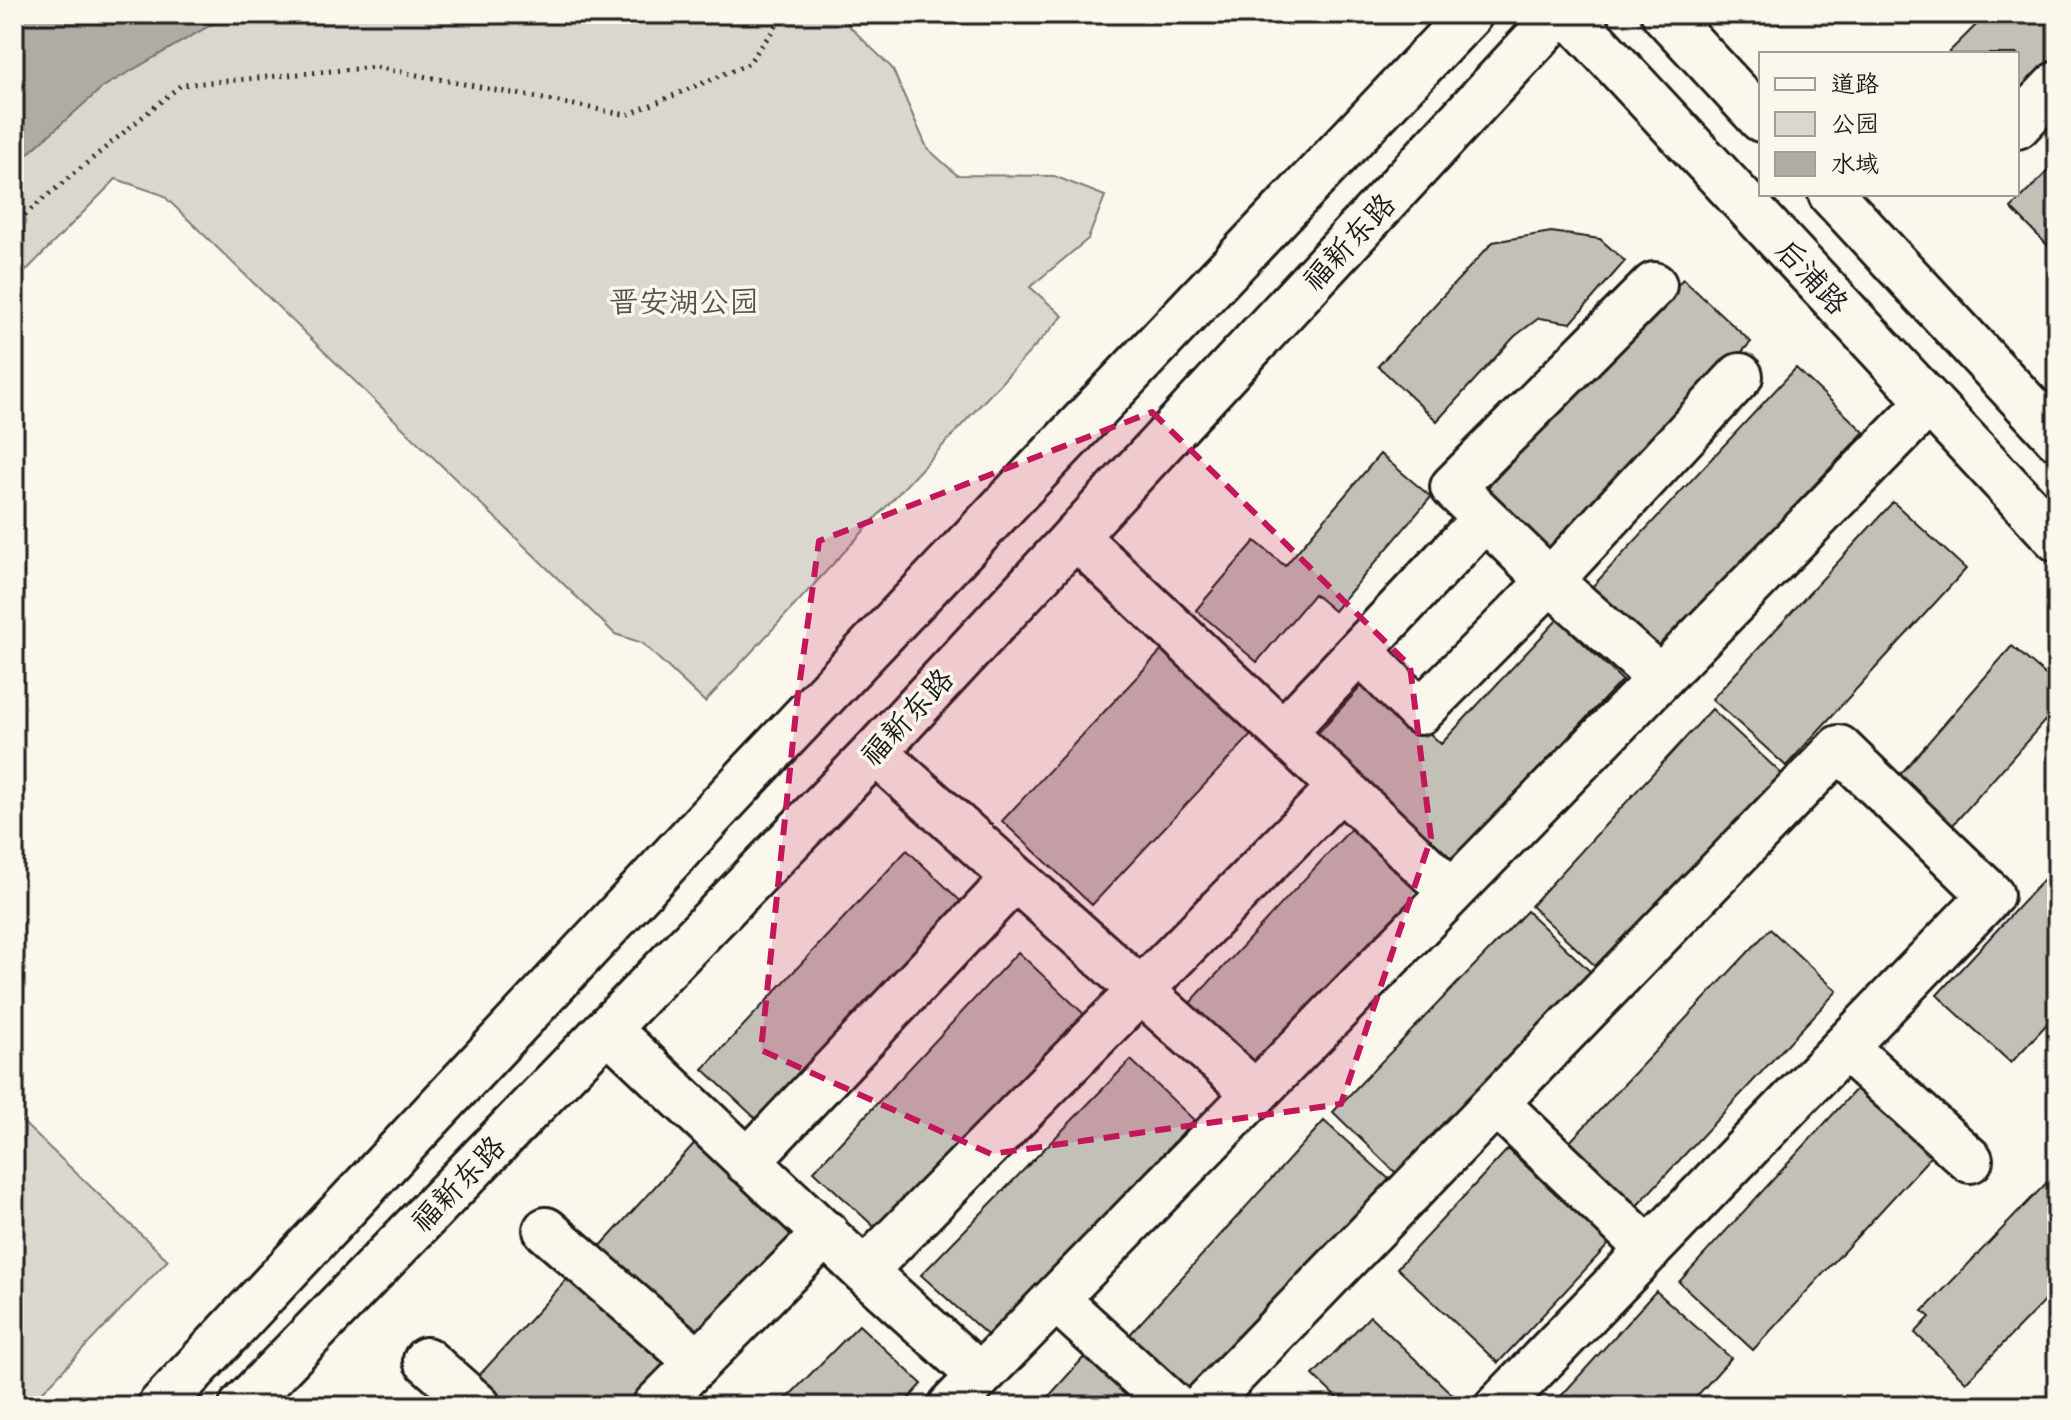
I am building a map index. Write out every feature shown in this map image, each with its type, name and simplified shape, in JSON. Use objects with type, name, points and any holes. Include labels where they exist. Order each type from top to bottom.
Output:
[{"type":"main road","points":[[160,1406],[748,776],[1470,14]]},
{"type":"main road","name":"福新东路","points":[[242,1406],[875,752],[1559,14]]},
{"type":"main road","name":"后浦路","points":[[1569,14],[2057,539]]},
{"type":"main road","points":[[1664,14],[1759,117]]},
{"type":"main road","points":[[2019,124],[2057,84]]},
{"type":"main road","points":[[1833,196],[2057,437]]},
{"type":"main road","points":[[1654,285],[1453,487],[1550,581],[1659,677]]},
{"type":"main road","points":[[1360,651],[1420,712],[1550,581],[1740,376]]},
{"type":"main road","points":[[609,1030],[864,1271],[966,1391],[1929,402]]},
{"type":"main road","points":[[1283,732],[1485,518]]},
{"type":"main road","points":[[1075,536],[1451,891]]},
{"type":"main road","points":[[1203,1406],[1839,748],[1991,895],[1498,1406]]},
{"type":"main road","points":[[875,752],[1255,1093]]},
{"type":"main road","points":[[864,1271],[1341,787]]},
{"type":"main road","points":[[747,1162],[1014,879]]},
{"type":"main road","points":[[1845,1047],[1970,1160]]},
{"type":"main road","points":[[1496,1103],[1649,1250]]},
{"type":"main road","points":[[546,1230],[698,1362]]},
{"type":"main road","points":[[655,1406],[826,1233]]},
{"type":"main road","points":[[1056,1299],[1173,1406]]},
{"type":"main road","points":[[426,1360],[478,1406]]},
{"type":"path","points":[[14,227],[29,211],[181,85],[375,67],[627,115],[748,64],[785,14]]},
{"type":"highlighted area","points":[[1152,412],[1410,666],[1431,838],[1341,1104],[991,1154],[761,1050],[797,702],[819,541]]},
{"type":"green space","name":"晋安湖公园","points":[[14,14],[856,14],[847,24],[892,68],[927,148],[957,175],[1054,176],[1105,196],[1088,239],[1030,287],[1063,316],[705,702],[642,643],[615,634],[163,195],[116,179],[14,283]]},
{"type":"green space","points":[[14,1114],[168,1260],[29,1406],[14,1406]]},
{"type":"water","points":[[14,14],[259,14],[216,22],[103,87],[14,166]]},
{"type":"building","points":[[1987,14],[2057,14],[2057,66],[2019,105],[2019,52],[1949,52]]},
{"type":"building","points":[[2057,162],[2057,255],[2011,208]]},
{"type":"building","points":[[1551,232],[1600,239],[1625,261],[1571,323],[1539,318],[1515,336],[1437,421],[1378,366],[1493,242]]},
{"type":"building","points":[[1683,279],[1751,342],[1547,561],[1479,497]]},
{"type":"building","points":[[1796,368],[1864,432],[1660,650],[1592,587]]},
{"type":"building","points":[[1380,454],[1431,497],[1334,611],[1314,594],[1257,662],[1196,610],[1255,541],[1285,566]]},
{"type":"building","points":[[1893,502],[1966,569],[1786,766],[1712,699]]},
{"type":"building","points":[[1558,619],[1622,680],[1452,861],[1318,733],[1370,677],[1441,744]]},
{"type":"building","points":[[2012,646],[2057,685],[2057,707],[1952,826],[1898,777]]},
{"type":"building","points":[[1163,649],[1253,733],[1092,905],[1002,821]]},
{"type":"building","points":[[1712,709],[1785,777],[1604,974],[1531,906]]},
{"type":"building","points":[[1359,820],[1433,887],[1251,1084],[1178,1016]]},
{"type":"building","points":[[907,850],[974,914],[770,1132],[703,1069]]},
{"type":"building","points":[[2057,865],[2057,1013],[2011,1063],[1937,995]]},
{"type":"building","points":[[1527,911],[1596,977],[1402,1179],[1333,1112]]},
{"type":"building","points":[[1770,929],[1837,991],[1633,1210],[1565,1147]]},
{"type":"building","points":[[1018,952],[1086,1016],[882,1234],[814,1171]]},
{"type":"building","points":[[1131,1060],[1194,1120],[995,1342],[921,1275]]},
{"type":"building","points":[[1860,1085],[1934,1153],[1753,1350],[1679,1282]]},
{"type":"building","points":[[1324,1121],[1399,1188],[1201,1406],[1124,1341]]},
{"type":"building","points":[[702,1135],[803,1226],[698,1341],[598,1249]]},
{"type":"building","points":[[1508,1149],[1609,1244],[1498,1363],[1397,1268]]},
{"type":"building","points":[[2057,1172],[2057,1288],[1966,1382],[1915,1333],[1930,1317],[1923,1311]]},
{"type":"building","points":[[579,1266],[680,1357],[635,1406],[503,1406],[475,1380]]},
{"type":"building","points":[[1656,1291],[1731,1358],[1688,1406],[1552,1406]]},
{"type":"building","points":[[1370,1316],[1457,1399],[1450,1406],[1345,1406],[1313,1375]]},
{"type":"building","points":[[859,1325],[922,1384],[902,1406],[779,1406]]},
{"type":"building","points":[[1086,1355],[1142,1406],[1040,1406]]}]
